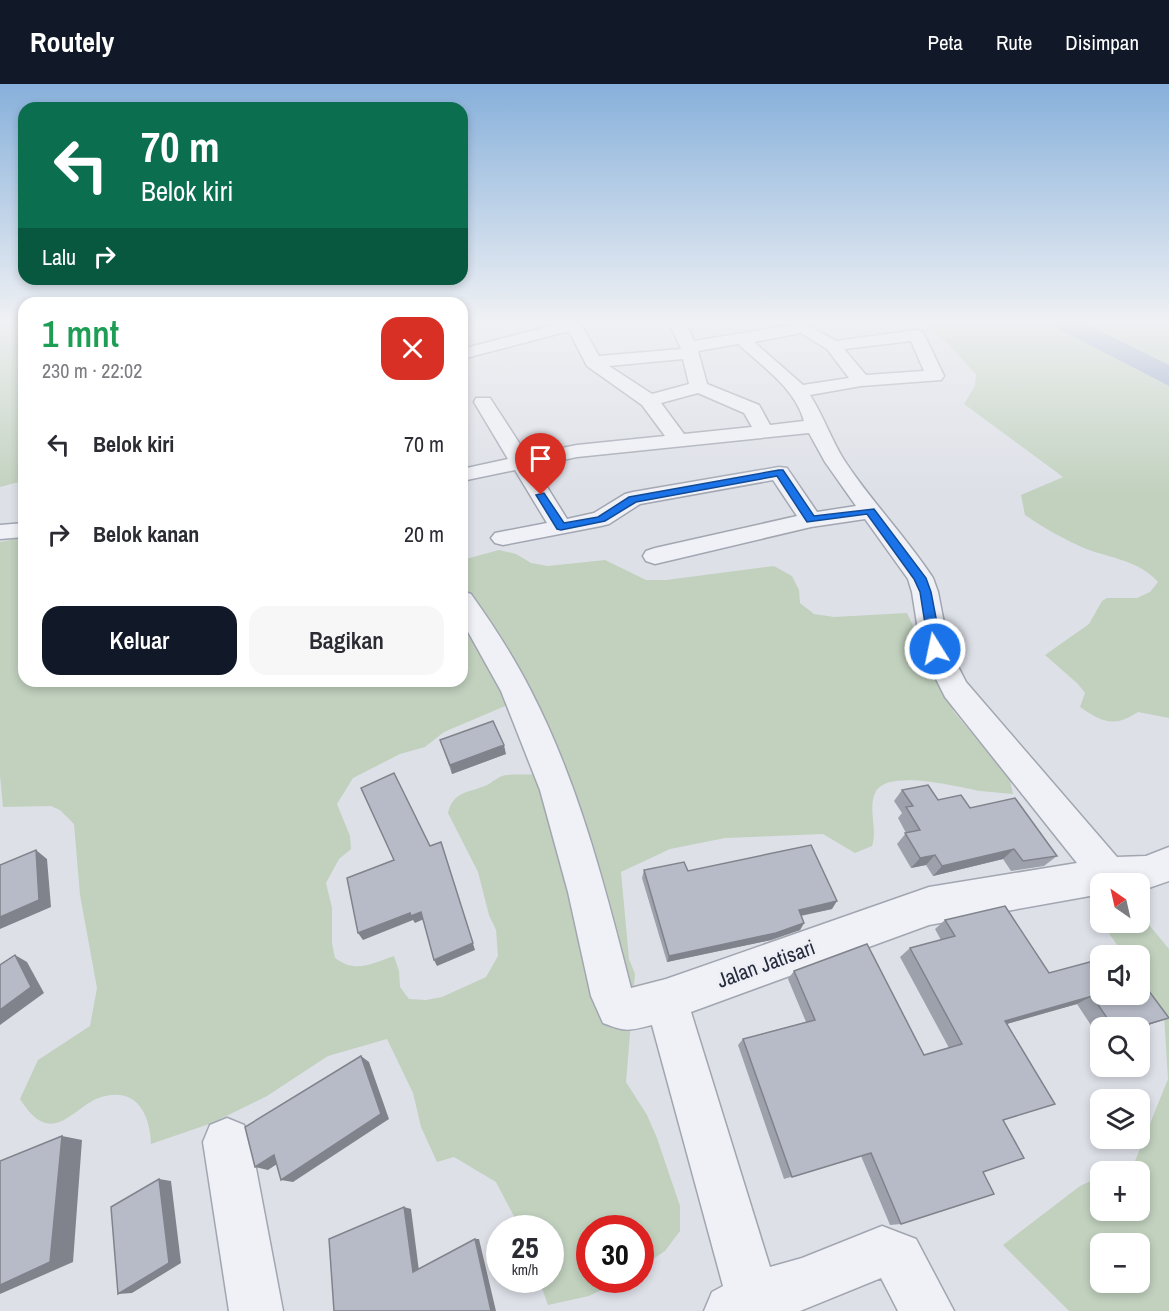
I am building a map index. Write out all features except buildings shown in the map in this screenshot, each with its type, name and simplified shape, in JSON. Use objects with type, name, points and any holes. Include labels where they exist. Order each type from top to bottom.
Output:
[{"type":"street","points":[[618,379],[649,401],[679,440]]},
{"type":"street","points":[[697,379],[699,387]]},
{"type":"street","points":[[786,379],[799,391],[810,409],[815,426],[835,462],[920,578],[926,592],[935,649],[956,689],[1107,873]]},
{"type":"street","points":[[799,391],[886,379]]},
{"type":"street","points":[[649,401],[699,387],[752,409],[764,431]]},
{"type":"street","points":[[483,402],[561,527]]},
{"type":"street","points":[[468,474],[577,451],[815,426]]},
{"type":"street","points":[[503,538],[601,519],[633,499],[779,472],[811,520]]},
{"type":"street","points":[[655,556],[811,520],[870,511]]},
{"type":"street","points":[[0,532],[18,530]]},
{"type":"street","name":"Jalan Jatisari","points":[[468,609],[512,681],[546,764],[570,829],[612,996],[618,1008],[627,1010],[666,1000],[928,906],[1090,878]]},
{"type":"street","name":"Jalan Jatisari","points":[[1146,873],[1169,864]]},
{"type":"street","points":[[666,1000],[742,1305],[882,1252],[898,1257],[927,1311]]},
{"type":"street","points":[[227,1142],[256,1311]]},
{"type":"green space","points":[[0,379],[18,379],[18,482],[0,487]]},
{"type":"green space","points":[[976,379],[1156,379],[1169,386],[1169,718],[1138,712],[1115,721],[1095,716],[1080,707],[1085,693],[1078,684],[1045,655],[1089,624],[1102,601],[1107,598],[1137,598],[1150,592],[1158,582],[1143,569],[1086,549],[1055,534],[1025,515],[1021,495],[1063,477],[964,404],[975,386]]},
{"type":"green space","points":[[18,538],[18,687],[468,687],[468,558],[499,550],[516,554],[531,563],[548,566],[605,560],[646,580],[666,580],[774,566],[792,576],[799,590],[800,603],[814,614],[834,617],[907,613],[954,712],[984,748],[1005,757],[1013,794],[980,791],[925,781],[895,781],[876,791],[872,804],[874,839],[872,846],[855,853],[823,834],[725,838],[670,849],[621,872],[629,959],[635,974],[626,1082],[647,1115],[657,1138],[680,1206],[680,1231],[665,1251],[654,1258],[654,1215],[576,1215],[576,1293],[595,1293],[548,1305],[544,1293],[564,1293],[564,1215],[513,1215],[496,1182],[454,1157],[437,1162],[421,1127],[413,1093],[387,1039],[328,1056],[267,1096],[212,1123],[151,1144],[150,1132],[143,1111],[130,1098],[120,1095],[109,1095],[96,1099],[56,1123],[44,1123],[30,1113],[20,1099],[38,1060],[90,1026],[97,988],[80,895],[74,824],[60,810],[51,806],[3,807],[0,775],[0,542]],"holes":[[[522,699],[544,771],[534,774],[502,776],[458,797],[450,806],[448,813],[478,872],[489,915],[496,930],[498,956],[486,977],[442,997],[426,1000],[409,999],[400,987],[399,971],[394,956],[364,966],[350,965],[335,958],[332,943],[332,908],[326,883],[339,859],[351,849],[350,836],[337,804],[353,778],[400,754],[425,747],[444,732]]]},
{"type":"green space","points":[[1150,926],[1169,949],[1169,1311],[1069,1311],[1003,1245],[1080,1186],[1090,1181],[1090,1221],[1150,1221],[1150,1161],[1135,1161],[1140,1149],[1150,1149],[1150,1124],[1168,1079],[1164,1015],[1150,994],[1150,945],[1117,945],[1109,933],[1150,933]]},
{"type":"water","points":[[1156,379],[1169,379],[1169,386]]},
{"type":"route","points":[[541,495],[561,527],[601,519],[633,499],[779,472],[811,520],[870,511],[920,578],[926,592],[935,649]]}]
